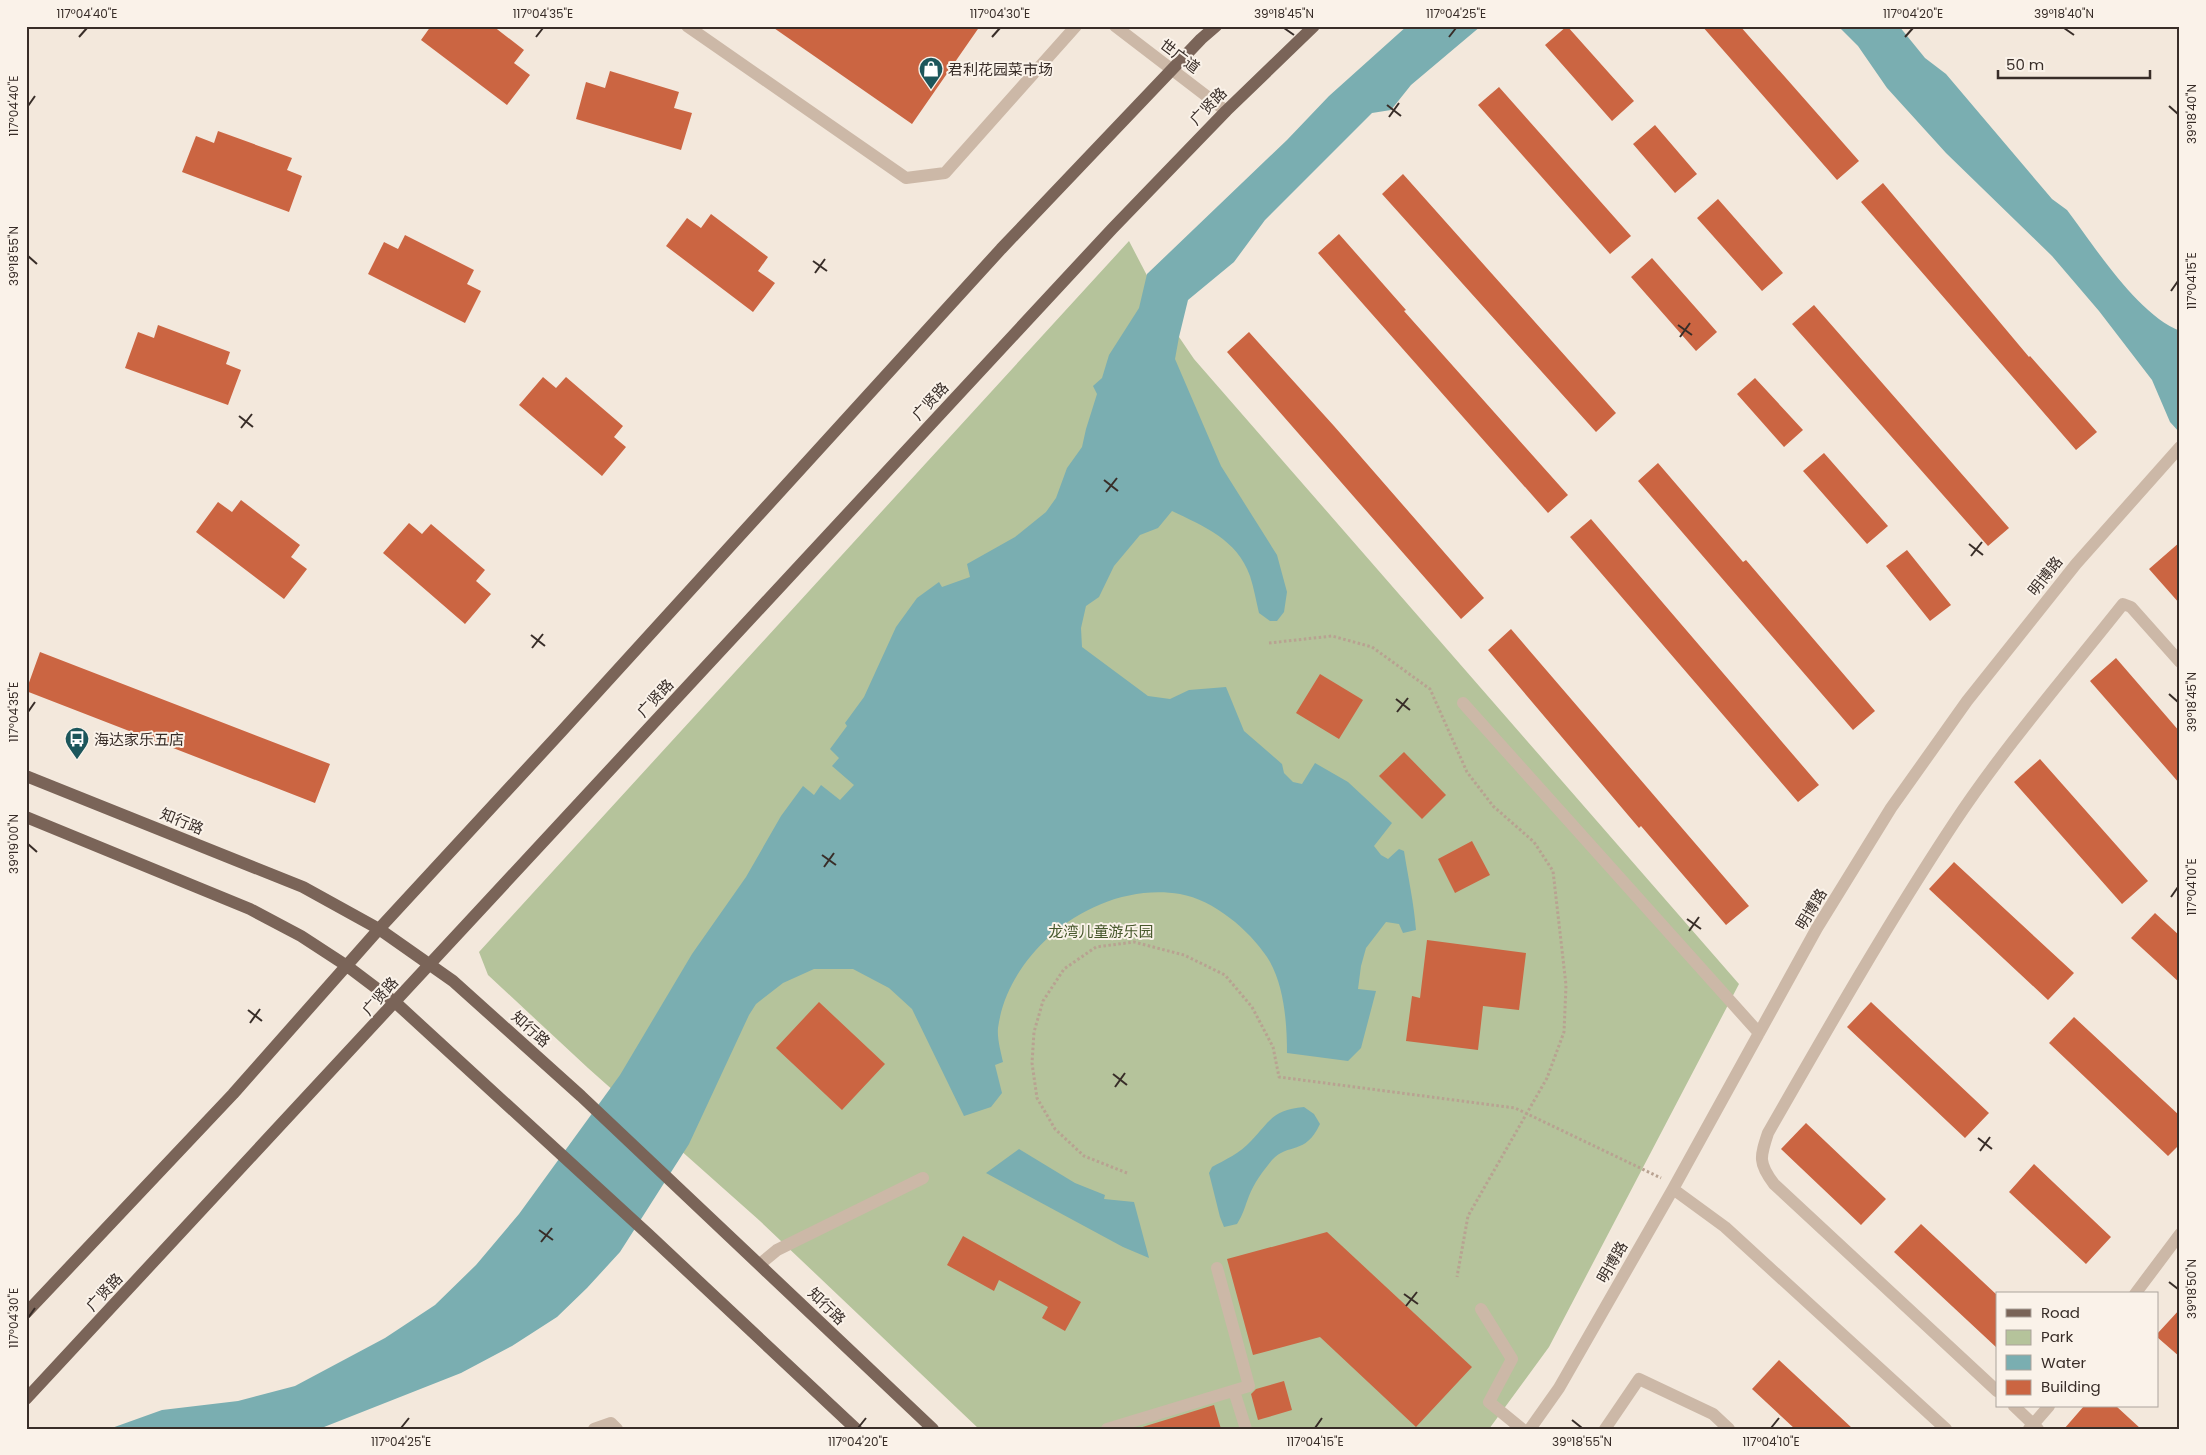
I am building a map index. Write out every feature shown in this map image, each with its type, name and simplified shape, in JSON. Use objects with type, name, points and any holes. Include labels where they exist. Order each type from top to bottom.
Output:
[{"type":"main road","points":[[26,1313],[233,1094],[379,929],[1001,249],[1216,26]]},
{"type":"main road","name":"广贤路","points":[[26,1398],[396,1003],[429,965],[1112,229],[1226,111],[1314,26]]},
{"type":"main road","name":"知行路","points":[[26,776],[303,887],[379,929],[453,981],[581,1096],[933,1429]]},
{"type":"main road","points":[[26,817],[250,909],[295,932],[347,966],[396,1003],[649,1235],[856,1429]]},
{"type":"street","points":[[686,26],[906,178],[945,173],[1076,26]]},
{"type":"street","name":"世广道","points":[[1115,26],[1226,111]]},
{"type":"street","name":"明博路","points":[[1530,1429],[1559,1388],[1674,1187],[1817,928],[1891,808],[1951,724],[2076,564],[2164,462],[2180,447]]},
{"type":"street","points":[[1996,1390],[1774,1184],[1763,1170],[1761,1154],[1768,1133],[1844,1000],[1955,821],[2001,758],[2123,604],[2131,607],[2180,662]]},
{"type":"street","points":[[1463,703],[1759,1033]]},
{"type":"street","points":[[760,1264],[777,1250],[923,1178]]},
{"type":"street","points":[[1674,1187],[1725,1227],[1946,1429]]},
{"type":"street","points":[[2136,1292],[2180,1234]]},
{"type":"street","points":[[1107,1429],[1249,1386],[1217,1268]]},
{"type":"street","points":[[1481,1309],[1512,1359],[1489,1402],[1522,1429]]},
{"type":"street","points":[[1605,1429],[1639,1379],[1713,1414],[1729,1429]]},
{"type":"street","points":[[1234,1391],[1246,1429]]},
{"type":"street","points":[[2016,1408],[2034,1427],[2048,1408]]},
{"type":"street","points":[[594,1429],[611,1423],[617,1429]]},
{"type":"path","points":[[1269,644],[1332,636],[1372,647],[1430,689],[1467,772],[1493,806],[1534,842],[1553,871],[1566,985],[1564,1032],[1547,1078],[1468,1216],[1457,1277]]},
{"type":"path","points":[[1127,1173],[1084,1156],[1055,1129],[1037,1098],[1032,1063],[1034,1032],[1044,1001],[1064,969],[1096,947],[1134,942],[1184,955],[1225,975],[1252,1007],[1273,1047],[1278,1077],[1514,1108],[1674,1187]]},
{"type":"green space","name":"龙湾儿童游乐园","points":[[1129,241],[1179,337],[1194,359],[1739,984],[1549,1347],[1489,1429],[979,1429],[760,1221],[588,1068],[488,975],[479,952]]},
{"type":"water","points":[[1407,26],[1481,26],[1411,85],[1391,110],[1372,113],[1265,220],[1234,262],[1188,300],[1179,337],[1175,359],[1221,466],[1277,555],[1287,592],[1284,612],[1277,621],[1270,621],[1259,613],[1250,576],[1237,552],[1207,528],[1172,511],[1158,528],[1140,535],[1114,566],[1099,597],[1086,606],[1081,628],[1082,647],[1148,696],[1170,699],[1189,690],[1226,687],[1244,731],[1282,764],[1284,773],[1293,782],[1302,784],[1315,763],[1348,782],[1392,823],[1374,846],[1381,855],[1388,859],[1399,849],[1404,851],[1416,930],[1403,933],[1399,924],[1386,922],[1366,948],[1358,989],[1376,991],[1361,1048],[1348,1061],[1287,1053],[1285,1016],[1281,991],[1273,967],[1267,957],[1241,927],[1218,909],[1193,897],[1180,894],[1163,892],[1145,893],[1111,900],[1064,924],[1041,944],[1016,977],[1001,1014],[998,1032],[1003,1062],[995,1065],[1002,1093],[991,1107],[964,1116],[912,1009],[889,988],[853,969],[814,969],[783,983],[756,1004],[749,1015],[689,1144],[620,1252],[557,1317],[512,1346],[461,1373],[319,1429],[109,1429],[162,1410],[238,1401],[295,1386],[385,1338],[435,1305],[476,1265],[519,1214],[620,1075],[692,954],[746,877],[781,816],[803,786],[814,795],[821,785],[840,800],[854,785],[832,766],[839,758],[830,749],[847,726],[845,723],[864,697],[896,627],[917,598],[939,582],[942,587],[970,577],[967,564],[1015,537],[1046,512],[1056,498],[1067,468],[1082,447],[1097,394],[1093,386],[1102,378],[1109,355],[1139,308],[1147,274],[1287,140],[1329,96]]},
{"type":"water","points":[[1838,26],[1899,26],[1925,58],[1946,74],[2052,199],[2067,210],[2133,295],[2148,310],[2180,331],[2180,433],[2170,422],[2152,380],[2099,311],[2052,256],[1946,153],[1887,88],[1858,46]]},
{"type":"water","points":[[1304,1107],[1314,1114],[1320,1124],[1314,1134],[1303,1145],[1285,1151],[1272,1160],[1253,1186],[1237,1224],[1224,1227],[1209,1173],[1212,1167],[1242,1149],[1278,1114]]},
{"type":"water","points":[[1019,1149],[1075,1183],[1105,1195],[1104,1199],[1134,1202],[1149,1258],[1123,1247],[986,1173]]},
{"type":"building","points":[[431,26],[493,26],[524,50],[514,63],[530,75],[507,105],[421,40]]},
{"type":"building","points":[[771,26],[980,26],[912,124]]},
{"type":"building","points":[[1567,26],[1634,101],[1612,121],[1545,45]]},
{"type":"building","points":[[1702,26],[1740,26],[1859,161],[1837,180]]},
{"type":"building","points":[[610,71],[679,92],[674,108],[692,113],[681,150],[576,119],[586,82],[605,88]]},
{"type":"building","points":[[1499,87],[1631,236],[1610,254],[1478,105]]},
{"type":"building","points":[[1655,125],[1697,174],[1675,193],[1633,144]]},
{"type":"building","points":[[218,131],[292,158],[287,170],[302,176],[289,212],[182,172],[196,136],[214,143]]},
{"type":"building","points":[[1403,174],[1616,413],[1596,432],[1382,194]]},
{"type":"building","points":[[1883,183],[2029,357],[2097,432],[2076,450],[1861,202]]},
{"type":"building","points":[[1718,199],[1783,273],[1762,291],[1697,218]]},
{"type":"building","points":[[711,214],[768,257],[758,271],[775,283],[753,312],[666,246],[687,218],[701,228]]},
{"type":"building","points":[[1339,234],[1406,310],[1404,311],[1568,495],[1548,513],[1318,253]]},
{"type":"building","points":[[405,235],[474,270],[467,284],[481,291],[465,323],[368,274],[384,242],[398,249]]},
{"type":"building","points":[[1652,258],[1717,332],[1696,351],[1631,277]]},
{"type":"building","points":[[1814,305],[2009,528],[1988,546],[1792,324]]},
{"type":"building","points":[[158,325],[230,352],[226,364],[241,370],[228,405],[125,368],[138,332],[154,338]]},
{"type":"building","points":[[1249,332],[1484,598],[1461,619],[1227,352]]},
{"type":"building","points":[[543,377],[556,388],[566,377],[623,426],[614,437],[626,447],[602,476],[519,405]]},
{"type":"building","points":[[1755,378],[1803,430],[1784,447],[1737,394]]},
{"type":"building","points":[[1824,453],[1888,526],[1867,544],[1803,471]]},
{"type":"building","points":[[1658,463],[1743,562],[1746,560],[1875,711],[1853,730],[1638,481]]},
{"type":"building","points":[[241,500],[300,545],[291,557],[307,569],[284,599],[196,532],[218,502],[232,512]]},
{"type":"building","points":[[1591,519],[1819,785],[1798,802],[1570,537]]},
{"type":"building","points":[[409,523],[422,534],[431,524],[485,570],[476,581],[491,594],[465,624],[383,553]]},
{"type":"building","points":[[2180,542],[2180,604],[2149,569]]},
{"type":"building","points":[[1907,550],[1951,605],[1930,621],[1886,566]]},
{"type":"building","points":[[1511,629],[1749,906],[1726,925],[1641,826],[1639,828],[1488,650]]},
{"type":"building","points":[[40,652],[330,764],[315,803],[26,691]]},
{"type":"building","points":[[2116,658],[2180,732],[2180,784],[2090,681]]},
{"type":"building","points":[[1320,674],[1363,700],[1339,739],[1296,713]]},
{"type":"building","points":[[1404,752],[1446,795],[1422,819],[1379,776]]},
{"type":"building","points":[[2040,759],[2148,881],[2122,904],[2014,782]]},
{"type":"building","points":[[1472,841],[1490,875],[1455,893],[1438,859]]},
{"type":"building","points":[[1954,862],[2074,973],[2048,1000],[1929,889]]},
{"type":"building","points":[[2155,913],[2180,936],[2180,983],[2131,938]]},
{"type":"building","points":[[1427,940],[1526,953],[1519,1010],[1483,1006],[1478,1050],[1406,1041],[1412,996],[1420,998]]},
{"type":"building","points":[[819,1002],[885,1064],[842,1110],[776,1048]]},
{"type":"building","points":[[1871,1002],[1989,1113],[1965,1138],[1847,1027]]},
{"type":"building","points":[[2074,1017],[2180,1116],[2180,1144],[2168,1156],[2049,1043]]},
{"type":"building","points":[[1806,1123],[1886,1199],[1861,1225],[1781,1149]]},
{"type":"building","points":[[2034,1164],[2111,1237],[2086,1264],[2009,1192]]},
{"type":"building","points":[[1921,1224],[1996,1294],[1996,1347],[1894,1252]]},
{"type":"building","points":[[1327,1232],[1472,1367],[1416,1427],[1320,1337],[1253,1355],[1227,1259]]},
{"type":"building","points":[[963,1236],[1081,1302],[1065,1331],[1042,1318],[1048,1307],[999,1280],[994,1291],[947,1265]]},
{"type":"building","points":[[2180,1309],[2180,1357],[2158,1338],[2158,1333]]},
{"type":"building","points":[[1779,1360],[1853,1429],[1795,1429],[1752,1389]]},
{"type":"building","points":[[1284,1381],[1292,1410],[1258,1420],[1251,1394],[1256,1389]]},
{"type":"building","points":[[1214,1405],[1221,1429],[1136,1429]]},
{"type":"building","points":[[2082,1408],[2118,1408],[2141,1429],[2064,1429]]},
{"type":"place","name":"君利花园菜市场","points":[[931,90]]},
{"type":"place","name":"海达家乐五店","points":[[77,760]]}]
